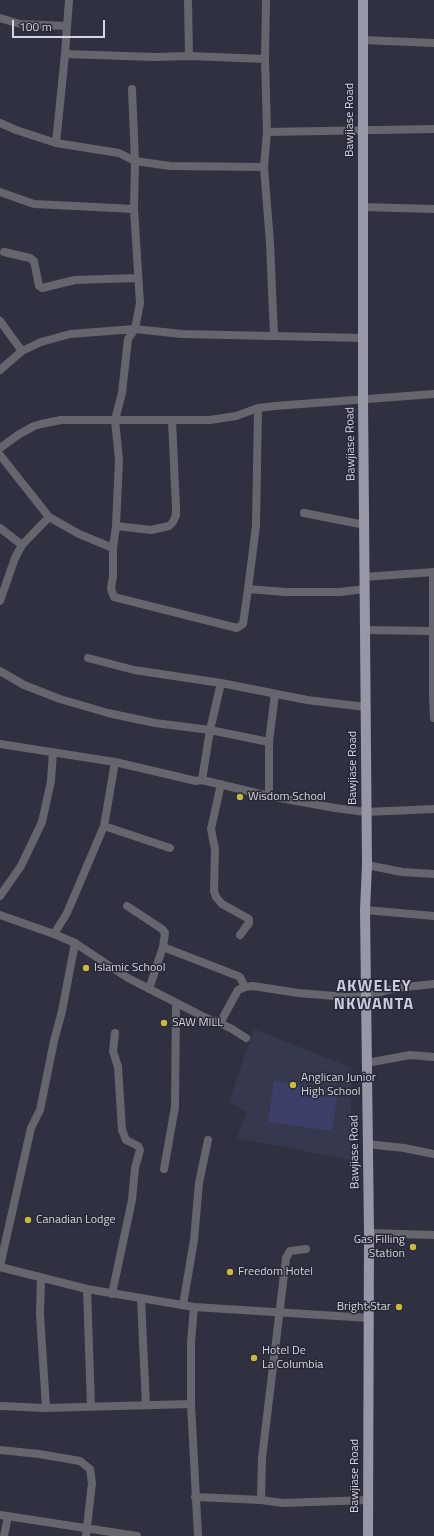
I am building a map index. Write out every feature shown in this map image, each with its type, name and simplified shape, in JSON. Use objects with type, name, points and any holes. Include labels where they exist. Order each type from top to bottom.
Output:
[{"type":"main road","name":"Bawjiase Road","points":[[363,0],[362,207],[367,866],[365,910],[369,1233],[368,1536]]},
{"type":"street","points":[[56,143],[69,0]]},
{"type":"street","points":[[188,0],[189,56]]},
{"type":"street","points":[[266,0],[264,59],[267,132],[264,167],[270,243],[274,336]]},
{"type":"street","points":[[0,18],[20,24],[67,26]]},
{"type":"street","points":[[363,40],[434,43]]},
{"type":"street","points":[[65,54],[264,59]]},
{"type":"street","points":[[132,89],[135,161],[134,209],[137,278],[140,303],[135,329],[128,340],[122,393],[115,420],[119,460],[116,526],[113,548],[113,576],[111,588],[114,597],[237,628],[244,624],[256,526],[258,408]]},
{"type":"street","points":[[0,123],[16,130],[56,143],[119,153],[129,156],[135,161],[170,166],[264,167]]},
{"type":"street","points":[[267,132],[434,129]]},
{"type":"street","points":[[0,192],[34,204],[134,209]]},
{"type":"street","points":[[362,207],[434,209]]},
{"type":"street","points":[[1,253],[30,258],[34,261],[39,286],[42,288],[75,280],[137,278]]},
{"type":"street","points":[[0,321],[22,351]]},
{"type":"street","points":[[0,370],[22,351],[41,342],[70,334],[135,329],[182,334],[364,338]]},
{"type":"street","points":[[0,448],[5,443],[34,426],[61,420],[210,420],[236,416],[258,408],[434,394]]},
{"type":"street","points":[[116,526],[151,530],[169,526],[173,522],[176,514],[176,508],[172,420]]},
{"type":"street","points":[[0,455],[49,517],[78,534],[113,548]]},
{"type":"street","points":[[304,513],[365,524]]},
{"type":"street","points":[[0,601],[15,558],[22,545],[49,517]]},
{"type":"street","points":[[0,528],[22,545]]},
{"type":"street","points":[[364,577],[433,572],[432,697],[434,718]]},
{"type":"street","points":[[248,589],[285,592],[340,592],[365,589]]},
{"type":"street","points":[[365,630],[433,631]]},
{"type":"street","points":[[88,658],[134,670],[221,683],[313,701],[366,707]]},
{"type":"street","points":[[0,671],[24,685],[60,700],[108,713],[155,723],[210,730],[269,742]]},
{"type":"street","points":[[202,780],[210,730],[221,683]]},
{"type":"street","points":[[269,796],[269,742],[275,694]]},
{"type":"street","points":[[0,744],[115,762],[196,781],[202,780],[269,796],[335,808],[366,812],[434,809]]},
{"type":"street","points":[[0,896],[20,866],[42,822],[51,781],[53,752]]},
{"type":"street","points":[[54,934],[67,913],[104,826],[115,762]]},
{"type":"street","points":[[220,784],[211,829],[215,849],[214,891],[216,897],[222,904],[249,920],[250,923],[240,936]]},
{"type":"street","points":[[104,826],[170,848]]},
{"type":"street","points":[[367,866],[402,872],[434,874]]},
{"type":"street","points":[[127,906],[162,929],[165,933],[163,947],[149,989]]},
{"type":"street","points":[[365,910],[434,916]]},
{"type":"street","points":[[0,915],[75,943],[113,969],[176,1003],[232,1029],[246,1038]]},
{"type":"street","points":[[75,943],[62,1011],[54,1041],[40,1110],[31,1128],[0,1267],[87,1289],[194,1307],[369,1318]]},
{"type":"street","points":[[163,947],[238,976],[245,987]]},
{"type":"street","points":[[220,1023],[238,990],[245,987],[253,986],[298,993],[347,997],[366,996],[396,988],[434,984]]},
{"type":"street","points":[[164,1169],[175,1107],[176,1003]]},
{"type":"street","points":[[112,1294],[132,1200],[135,1168],[140,1150],[138,1146],[126,1140],[122,1130],[118,1067],[114,1051],[115,1033]]},
{"type":"street","points":[[367,1063],[410,1055],[434,1057]]},
{"type":"street","points":[[183,1305],[194,1240],[200,1183],[208,1140]]},
{"type":"street","points":[[367,1144],[404,1148],[434,1154]]},
{"type":"street","points":[[369,1233],[434,1235]]},
{"type":"street","points":[[262,1500],[262,1458],[279,1312],[288,1254],[290,1251],[306,1249]]},
{"type":"street","points":[[41,1278],[40,1314],[46,1408]]},
{"type":"street","points":[[87,1289],[91,1406]]},
{"type":"street","points":[[141,1299],[146,1405]]},
{"type":"street","points":[[194,1307],[191,1342],[191,1404],[198,1536]]},
{"type":"street","points":[[0,1406],[46,1408],[191,1404]]},
{"type":"street","points":[[0,1450],[39,1454],[80,1461],[90,1469],[92,1483],[86,1532]]},
{"type":"street","points":[[195,1497],[262,1500],[283,1503],[368,1500]]},
{"type":"street","points":[[4,1536],[4,1515],[86,1532],[137,1536]]},
{"type":"shaded area","name":"Anglican Junior High School","points":[[254,1029],[352,1068],[350,1160],[237,1138],[247,1112],[229,1102]]},
{"type":"shaded area","points":[[274,1081],[338,1091],[332,1131],[268,1122]]},
{"type":"place","name":"Wisdom School","points":[[240,797]]},
{"type":"place","name":"Islamic School","points":[[86,968]]},
{"type":"place","name":"SAW MILL","points":[[164,1023]]},
{"type":"place","name":"Anglican Junior High School","points":[[293,1085]]},
{"type":"place","name":"Canadian Lodge","points":[[28,1220]]},
{"type":"place","name":"Gas Filling Station","points":[[413,1247]]},
{"type":"place","name":"Freedom Hotel","points":[[230,1272]]},
{"type":"place","name":"Bright Star","points":[[399,1307]]},
{"type":"place","name":"Hotel De La Columbia","points":[[254,1358]]},
{"type":"district","name":"AKWELEY NKWANTA","points":[[374,996]]}]
